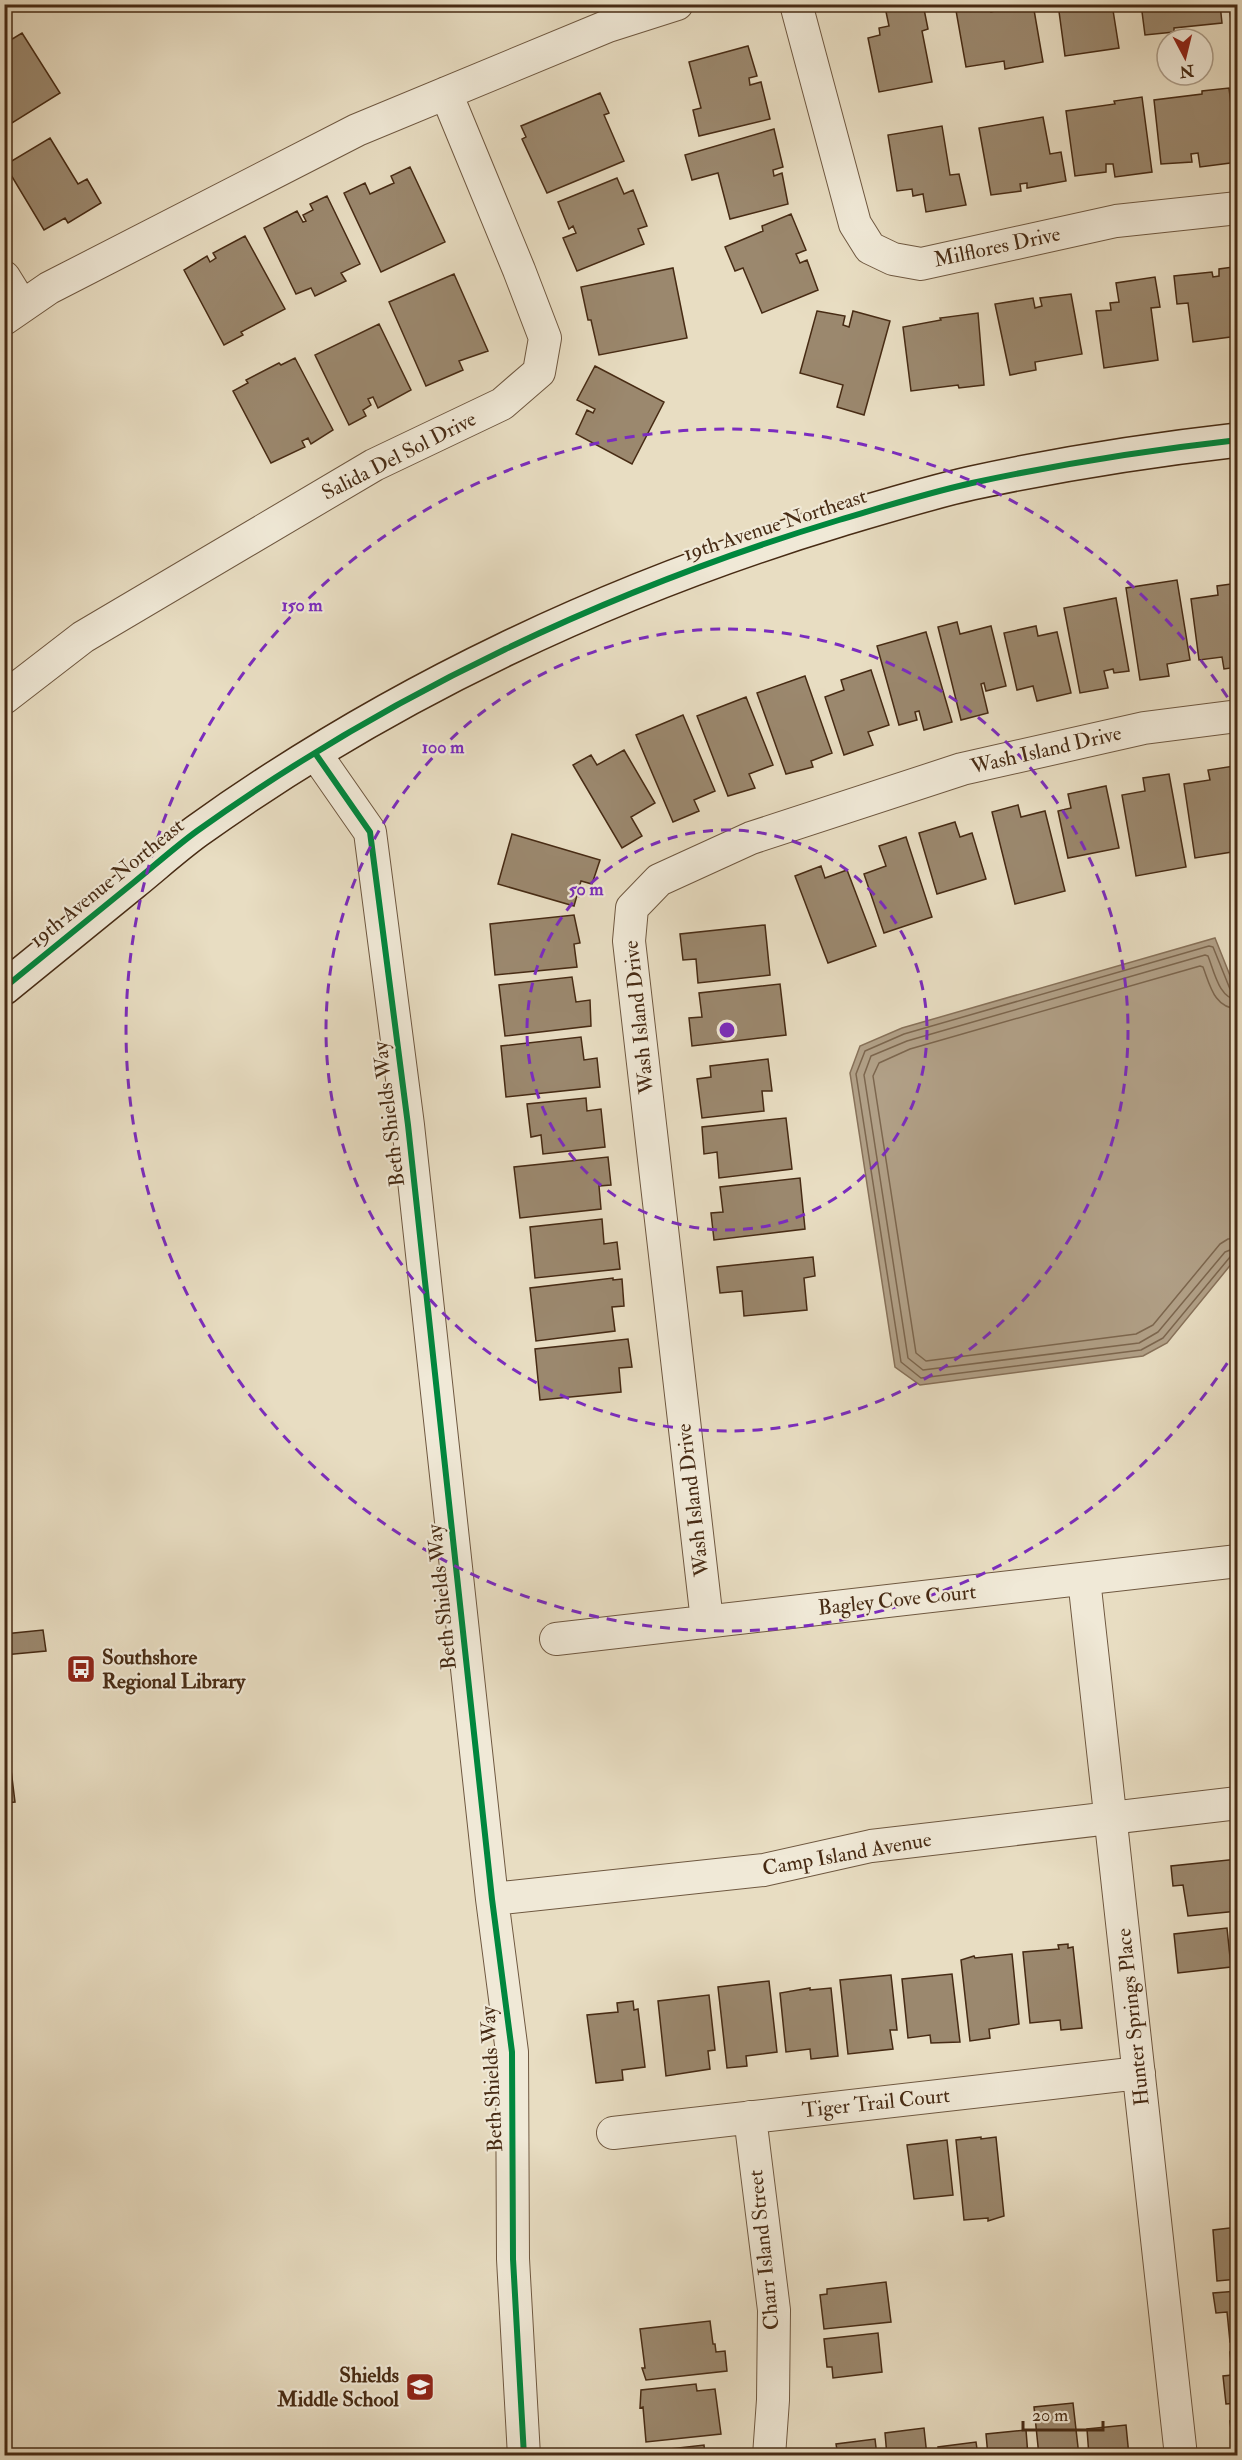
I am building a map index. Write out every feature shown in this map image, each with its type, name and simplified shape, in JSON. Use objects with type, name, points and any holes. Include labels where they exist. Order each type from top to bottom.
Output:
[{"type":"street","points":[[4,278],[13,313],[49,288],[357,130],[608,26],[677,4]]},
{"type":"street","name":"Milflores Drive","points":[[796,4],[855,224],[870,248],[893,259],[921,264],[1116,221],[1238,207]]},
{"type":"street","name":"Salida Del Sol Drive","points":[[4,698],[83,637],[374,465],[502,404],[539,372],[545,338],[446,93]]},
{"type":"street","name":"19th Avenue Northeast","points":[[4,988],[196,832],[315,753],[389,709],[465,669],[604,605],[699,566],[784,537],[969,484],[1126,455],[1238,440]]},
{"type":"street","name":"Wash Island Drive","points":[[707,1622],[629,941],[632,908],[659,880],[751,838],[962,768],[1144,728],[1238,716]]},
{"type":"street","name":"Beth Shields Way","points":[[315,753],[370,832],[408,1125],[492,1899],[512,2052],[513,2259],[524,2456]]},
{"type":"street","name":"Bagley Cove Court","points":[[556,1639],[1238,1561]]},
{"type":"street","name":"Hunter Springs Place","points":[[1084,1579],[1181,2456]]},
{"type":"street","name":"Camp Island Avenue","points":[[492,1899],[764,1870],[871,1845],[1238,1803]]},
{"type":"street","name":"Tiger Trail Court","points":[[613,2133],[1139,2073]]},
{"type":"street","name":"Charr Island Street","points":[[750,2117],[774,2310],[773,2400],[768,2456]]},
{"type":"water","points":[[1215,938],[1237,993],[1237,1257],[1167,1343],[1143,1356],[920,1385],[895,1367],[850,1073],[860,1046],[902,1028]]},
{"type":"building","points":[[898,4],[923,4],[928,29],[922,31],[932,82],[879,92],[868,38],[880,35],[879,28],[889,26],[885,7]]},
{"type":"building","points":[[977,4],[977,9],[990,7],[991,12],[995,11],[994,4],[1033,4],[1043,62],[1005,69],[1004,61],[966,67],[955,5]]},
{"type":"building","points":[[1058,4],[1112,4],[1119,48],[1065,56]]},
{"type":"building","points":[[1141,4],[1220,4],[1222,23],[1155,27],[1155,34],[1145,35]]},
{"type":"building","points":[[1229,4],[1238,4],[1238,20],[1231,21]]},
{"type":"building","points":[[22,33],[60,93],[4,128],[4,44]]},
{"type":"building","points":[[748,46],[757,76],[749,78],[750,85],[761,82],[770,119],[699,136],[693,110],[701,108],[689,62]]},
{"type":"building","points":[[1229,88],[1238,162],[1200,167],[1198,153],[1191,154],[1192,162],[1161,164],[1154,100]]},
{"type":"building","points":[[600,93],[609,113],[604,115],[624,161],[547,193],[522,139],[526,137],[521,126]]},
{"type":"building","points":[[1142,97],[1152,172],[1115,177],[1113,164],[1106,164],[1106,172],[1075,176],[1066,111],[1115,104],[1114,101]]},
{"type":"building","points":[[1043,117],[1050,154],[1061,152],[1066,181],[1027,188],[1027,183],[1020,184],[1021,191],[991,195],[979,128]]},
{"type":"building","points":[[942,126],[950,175],[959,174],[966,205],[926,212],[923,194],[913,196],[912,189],[897,191],[888,135]]},
{"type":"building","points":[[774,129],[783,167],[773,170],[774,176],[782,173],[788,204],[730,219],[718,173],[692,180],[685,155]]},
{"type":"building","points":[[50,138],[78,184],[87,179],[101,203],[68,223],[65,218],[44,230],[5,165]]},
{"type":"building","points":[[410,167],[445,242],[381,272],[344,193],[365,183],[370,194],[394,183],[391,176]]},
{"type":"building","points":[[617,178],[624,194],[633,190],[647,226],[638,229],[644,244],[577,271],[563,238],[576,233],[573,226],[569,229],[558,202]]},
{"type":"building","points":[[327,196],[360,264],[341,273],[346,281],[315,296],[311,288],[296,294],[264,228],[297,211],[303,222],[306,221],[303,215],[313,210],[310,204]]},
{"type":"building","points":[[791,214],[806,250],[796,254],[800,263],[807,260],[818,290],[762,313],[743,268],[735,271],[725,247],[763,231],[762,226]]},
{"type":"building","points":[[245,236],[285,309],[241,332],[243,335],[224,345],[184,270],[207,256],[210,262],[216,258],[213,253]]},
{"type":"building","points":[[1233,267],[1234,270],[1238,270],[1238,336],[1193,342],[1188,303],[1177,304],[1174,276],[1212,272],[1213,277],[1219,276],[1219,269]]},
{"type":"building","points":[[673,268],[687,338],[599,355],[581,287]]},
{"type":"building","points":[[454,274],[488,351],[459,361],[463,370],[426,386],[389,302]]},
{"type":"building","points":[[1155,277],[1160,307],[1151,308],[1158,360],[1104,368],[1096,311],[1111,310],[1110,303],[1119,302],[1116,283]]},
{"type":"building","points":[[1071,294],[1082,354],[1035,362],[1036,370],[1010,375],[995,304],[1033,298],[1035,308],[1042,306],[1040,298]]},
{"type":"building","points":[[817,311],[845,316],[843,325],[849,327],[853,311],[890,321],[864,415],[837,407],[843,385],[800,373]]},
{"type":"building","points":[[978,313],[984,385],[959,388],[958,385],[911,391],[903,327],[941,320],[940,318]]},
{"type":"building","points":[[379,324],[411,390],[378,408],[373,397],[368,399],[371,405],[363,410],[366,416],[349,425],[315,355]]},
{"type":"building","points":[[295,358],[333,430],[311,444],[308,438],[302,441],[305,447],[271,463],[233,391],[248,383],[246,380],[279,363],[281,365]]},
{"type":"building","points":[[595,366],[664,402],[632,464],[576,434],[587,410],[593,413],[595,409],[577,400]]},
{"type":"building","points":[[1177,580],[1190,660],[1167,664],[1169,676],[1140,680],[1126,588]]},
{"type":"building","points":[[1238,583],[1238,667],[1224,669],[1222,657],[1199,660],[1191,599],[1218,595],[1217,586]]},
{"type":"building","points":[[1116,598],[1129,671],[1114,673],[1113,669],[1104,671],[1108,688],[1080,693],[1064,608]]},
{"type":"building","points":[[957,622],[960,634],[991,626],[1006,686],[986,691],[984,683],[981,684],[988,713],[961,720],[938,627]]},
{"type":"building","points":[[1036,626],[1038,636],[1057,632],[1071,693],[1037,701],[1033,686],[1017,690],[1004,633]]},
{"type":"building","points":[[926,632],[952,722],[924,730],[919,711],[915,712],[917,720],[899,725],[877,646]]},
{"type":"building","points":[[871,670],[889,725],[868,732],[873,745],[844,755],[825,697],[844,690],[841,680]]},
{"type":"building","points":[[805,676],[832,753],[811,761],[813,767],[786,774],[757,693]]},
{"type":"building","points":[[746,697],[773,765],[749,774],[755,788],[728,796],[697,716]]},
{"type":"building","points":[[683,715],[715,791],[694,800],[699,811],[673,822],[636,735]]},
{"type":"building","points":[[624,750],[655,803],[631,817],[642,836],[622,848],[573,765],[591,755],[597,765]]},
{"type":"building","points":[[1234,766],[1238,790],[1238,851],[1195,858],[1184,784],[1210,780],[1208,770]]},
{"type":"building","points":[[1169,774],[1186,867],[1136,876],[1122,795],[1145,791],[1143,778]]},
{"type":"building","points":[[1106,786],[1119,848],[1068,858],[1058,811],[1071,808],[1068,794]]},
{"type":"building","points":[[1018,805],[1021,817],[1045,811],[1065,891],[1015,904],[992,812]]},
{"type":"building","points":[[955,822],[960,837],[972,833],[986,879],[937,894],[919,833]]},
{"type":"building","points":[[512,834],[600,860],[592,884],[581,881],[574,906],[498,884]]},
{"type":"building","points":[[906,837],[932,917],[884,933],[864,874],[886,866],[879,846]]},
{"type":"building","points":[[821,866],[825,878],[847,870],[876,946],[828,963],[795,876]]},
{"type":"building","points":[[574,915],[580,943],[574,944],[577,967],[495,975],[490,924]]},
{"type":"building","points":[[765,925],[770,975],[698,983],[696,959],[683,960],[680,934]]},
{"type":"building","points":[[572,977],[576,1002],[590,1000],[591,1026],[505,1036],[499,985]]},
{"type":"building","points":[[780,984],[786,1035],[692,1046],[689,1018],[702,1017],[699,993]]},
{"type":"building","points":[[581,1037],[584,1060],[597,1058],[600,1087],[506,1097],[501,1046]]},
{"type":"building","points":[[768,1059],[772,1091],[762,1091],[764,1111],[702,1118],[697,1079],[711,1077],[710,1066]]},
{"type":"building","points":[[586,1098],[587,1111],[601,1109],[605,1147],[543,1154],[541,1135],[531,1137],[527,1104]]},
{"type":"building","points":[[786,1118],[792,1169],[719,1178],[717,1152],[704,1154],[702,1127]]},
{"type":"building","points":[[608,1157],[611,1185],[599,1186],[601,1209],[520,1218],[514,1167]]},
{"type":"building","points":[[800,1178],[805,1229],[714,1240],[711,1213],[723,1212],[720,1187]]},
{"type":"building","points":[[602,1219],[604,1244],[617,1242],[620,1269],[535,1278],[530,1227]]},
{"type":"building","points":[[813,1257],[815,1276],[804,1278],[807,1310],[744,1316],[742,1291],[720,1293],[717,1267]]},
{"type":"building","points":[[613,1278],[613,1280],[622,1279],[624,1306],[612,1307],[615,1331],[536,1341],[530,1288]]},
{"type":"building","points":[[628,1339],[632,1367],[619,1368],[621,1392],[540,1400],[535,1349]]},
{"type":"building","points":[[43,1630],[46,1651],[4,1655],[4,1634]]},
{"type":"building","points":[[4,1713],[15,1802],[4,1803]]},
{"type":"building","points":[[1238,1859],[1238,1911],[1188,1916],[1183,1885],[1173,1886],[1171,1866]]},
{"type":"building","points":[[1227,1928],[1231,1967],[1178,1973],[1174,1934]]},
{"type":"building","points":[[1068,1944],[1068,1948],[1073,1947],[1082,2028],[1061,2030],[1060,2020],[1030,2023],[1023,1952],[1059,1949],[1058,1945]]},
{"type":"building","points":[[1012,1954],[1019,2024],[989,2029],[990,2038],[970,2041],[961,1960],[974,1956],[975,1958]]},
{"type":"building","points":[[952,1974],[960,2042],[931,2043],[930,2035],[908,2038],[902,1979]]},
{"type":"building","points":[[891,1975],[897,2030],[890,2030],[893,2049],[848,2054],[840,1980]]},
{"type":"building","points":[[769,1981],[777,2052],[746,2056],[747,2066],[727,2068],[718,1987]]},
{"type":"building","points":[[810,1988],[810,1990],[831,1988],[838,2056],[811,2059],[810,2049],[786,2052],[780,1993]]},
{"type":"building","points":[[709,1995],[715,2050],[708,2051],[710,2069],[666,2076],[658,2001]]},
{"type":"building","points":[[633,2001],[634,2010],[638,2009],[645,2067],[622,2070],[623,2080],[596,2083],[587,2015],[618,2012],[617,2003]]},
{"type":"building","points":[[981,2137],[981,2139],[996,2137],[1004,2216],[988,2221],[988,2218],[964,2220],[956,2140]]},
{"type":"building","points":[[947,2140],[953,2195],[914,2199],[907,2145]]},
{"type":"building","points":[[1238,2227],[1238,2279],[1217,2281],[1213,2230]]},
{"type":"building","points":[[886,2282],[891,2322],[824,2329],[820,2295],[827,2294],[827,2289]]},
{"type":"building","points":[[1238,2291],[1238,2341],[1230,2342],[1227,2312],[1216,2313],[1213,2293]]},
{"type":"building","points":[[710,2321],[713,2344],[715,2344],[716,2352],[725,2351],[727,2371],[646,2380],[642,2368],[645,2368],[640,2329]]},
{"type":"building","points":[[878,2333],[882,2372],[833,2378],[832,2367],[827,2367],[824,2339]]},
{"type":"building","points":[[1238,2351],[1238,2403],[1226,2404],[1223,2376],[1232,2375],[1230,2352]]},
{"type":"building","points":[[696,2384],[697,2391],[715,2389],[721,2434],[646,2442],[643,2407],[640,2408],[641,2390]]},
{"type":"building","points":[[1073,2403],[1079,2456],[1039,2456],[1034,2407]]},
{"type":"building","points":[[1238,2420],[1238,2456],[1234,2456],[1230,2421]]},
{"type":"building","points":[[1126,2425],[1129,2456],[1089,2456],[1087,2429]]},
{"type":"building","points":[[924,2428],[927,2456],[887,2456],[885,2433]]},
{"type":"building","points":[[1026,2430],[1028,2456],[988,2456],[986,2434]]},
{"type":"building","points":[[875,2439],[877,2456],[838,2456],[836,2444]]},
{"type":"building","points":[[976,2442],[978,2456],[939,2456],[938,2447]]},
{"type":"building","points":[[704,2445],[705,2456],[635,2456],[635,2453]]},
{"type":"cycle path","points":[[4,988],[189,837],[271,781],[347,733],[425,690],[505,649],[587,612],[754,547],[938,491],[1071,464],[1238,440]]},
{"type":"cycle path","points":[[315,753],[370,832],[408,1125],[492,1899],[512,2052],[513,2259],[524,2456]]},
{"type":"place","name":"Southshore Regional Library","points":[[81,1669]]},
{"type":"place","name":"Shields Middle School","points":[[420,2387]]}]
